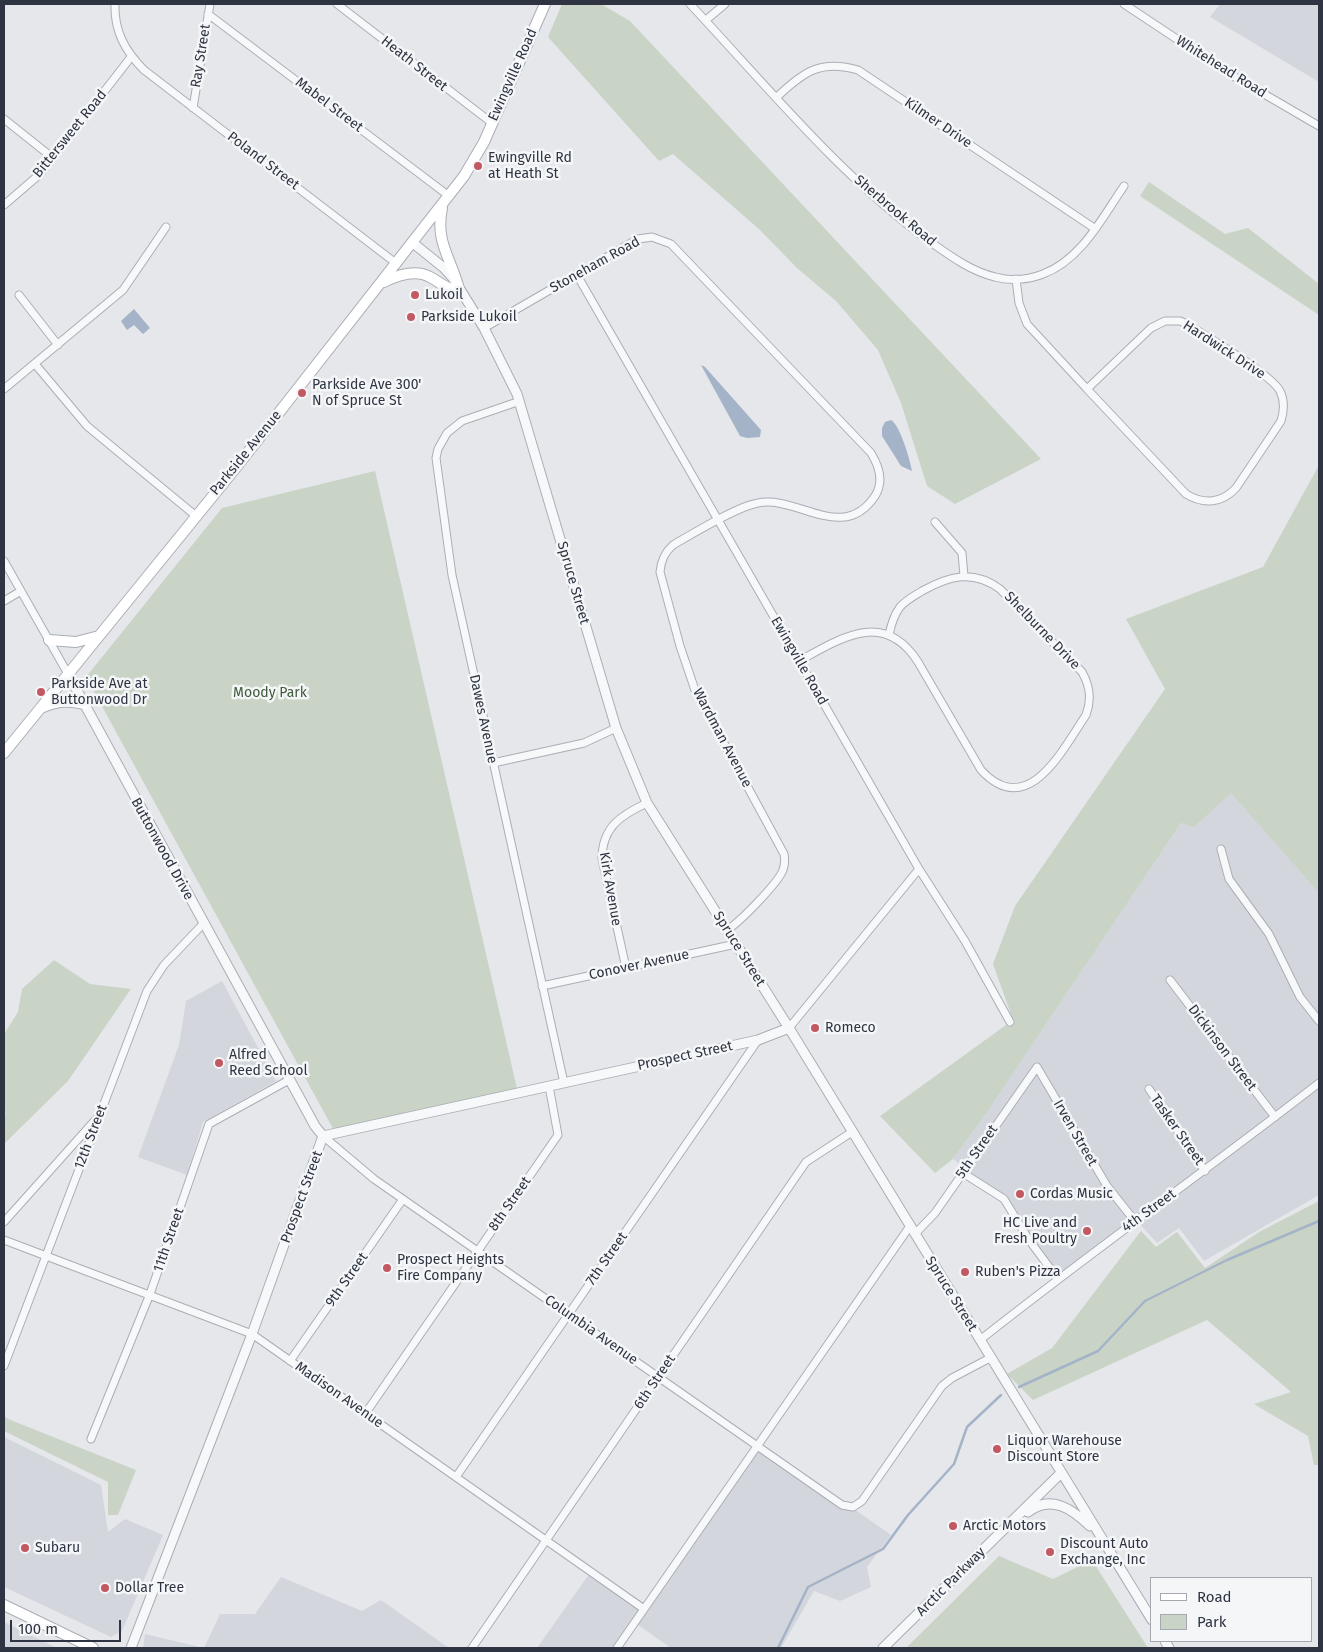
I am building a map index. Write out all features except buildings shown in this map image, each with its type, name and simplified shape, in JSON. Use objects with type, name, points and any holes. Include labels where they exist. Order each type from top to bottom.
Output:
[{"type":"main road","name":"Ewingville Road","points":[[481,147],[546,4]]},
{"type":"main road","name":"Parkside Avenue","points":[[4,753],[443,206],[481,147]]},
{"type":"main road","points":[[381,284],[405,274],[417,274],[429,276],[453,290],[459,288],[441,242],[439,230],[443,206]]},
{"type":"main road","points":[[49,640],[76,642],[99,636]]},
{"type":"main road","points":[[40,709],[66,700],[84,704]]},
{"type":"main road","points":[[4,1605],[93,1648]]},
{"type":"street","points":[[115,4],[118,29],[131,57]]},
{"type":"street","name":"Ray Street","points":[[193,108],[210,4]]},
{"type":"street","name":"Sherbrook Road","points":[[690,4],[854,177],[917,232],[947,254],[978,271],[994,277],[1016,279],[1029,278],[1054,269],[1075,253],[1124,186]]},
{"type":"street","points":[[706,20],[725,4]]},
{"type":"street","name":"Whitehead Road","points":[[1124,4],[1230,74],[1319,126]]},
{"type":"street","name":"Heath Street","points":[[341,5],[492,123]]},
{"type":"street","name":"Mabel Street","points":[[208,14],[449,196]]},
{"type":"street","name":"Poland Street","points":[[131,57],[144,70],[397,264]]},
{"type":"street","name":"Bittersweet Road","points":[[4,204],[27,186],[53,158],[131,57]]},
{"type":"street","name":"Kilmer Drive","points":[[777,97],[796,78],[816,68],[836,65],[858,70],[1094,228]]},
{"type":"street","points":[[4,119],[53,158]]},
{"type":"street","points":[[4,389],[123,290],[166,227]]},
{"type":"street","name":"Stoneham Road","points":[[484,328],[638,240],[652,237],[672,244],[699,275],[871,453],[880,473],[878,491],[874,498],[860,510],[849,516],[833,518],[816,516],[774,501],[748,505],[718,521]]},
{"type":"street","name":"Spruce Street","points":[[413,243],[444,268],[459,288],[484,328],[506,369],[520,401],[616,728],[647,802],[789,1028],[1150,1617]]},
{"type":"street","name":"Ewingville Road","points":[[577,275],[919,870]]},
{"type":"street","name":"Hardwick Drive","points":[[1016,279],[1019,303],[1027,324],[1087,389],[1186,494],[1207,502],[1223,498],[1236,488],[1281,421],[1283,413],[1283,397],[1270,380],[1187,324],[1173,320],[1158,323],[1151,328],[1087,389]]},
{"type":"street","points":[[19,295],[58,345]]},
{"type":"street","points":[[35,364],[87,426],[196,516]]},
{"type":"street","name":"Dawes Avenue","points":[[520,401],[454,426],[442,440],[436,458],[452,575],[564,1083]]},
{"type":"street","name":"Wardman Avenue","points":[[718,521],[673,545],[663,557],[660,572],[680,646],[695,690],[784,854],[783,869],[780,876],[738,924],[727,930]]},
{"type":"street","points":[[935,522],[959,547],[964,559],[964,576]]},
{"type":"street","name":"Buttonwood Drive","points":[[4,561],[68,674],[289,1080],[315,1126],[323,1136]]},
{"type":"street","name":"Shelburne Drive","points":[[964,576],[984,579],[1000,589],[1082,672],[1087,680],[1090,697],[1086,715],[1044,776],[1036,781],[1019,786],[1002,785],[981,770],[912,653],[889,635],[896,612],[907,600],[939,581],[964,576]]},
{"type":"street","points":[[4,601],[21,591]]},
{"type":"street","points":[[799,661],[853,633],[872,632],[889,635]]},
{"type":"street","points":[[493,763],[584,743],[616,728]]},
{"type":"street","name":"Kirk Avenue","points":[[626,968],[602,858],[602,849],[607,831],[613,823],[624,814],[647,802]]},
{"type":"street","points":[[1221,849],[1229,879],[1269,934],[1300,997],[1319,1021]]},
{"type":"street","points":[[789,1028],[919,870],[965,941],[1010,1022]]},
{"type":"street","name":"12th Street","points":[[4,1366],[147,991],[164,965],[203,924]]},
{"type":"street","name":"Conover Avenue","points":[[542,986],[736,944]]},
{"type":"street","name":"Dickinson Street","points":[[1170,980],[1275,1117]]},
{"type":"street","name":"Prospect Street","points":[[131,1648],[252,1334],[323,1136],[466,1106],[758,1040],[789,1028]]},
{"type":"street","name":"7th Street","points":[[456,1477],[758,1040]]},
{"type":"street","name":"5th Street","points":[[617,1648],[757,1446],[912,1230],[936,1212],[1037,1067]]},
{"type":"street","name":"Irven Street","points":[[1037,1067],[1107,1186],[1134,1220]]},
{"type":"street","name":"11th Street","points":[[91,1439],[150,1294],[209,1124],[289,1080]]},
{"type":"street","name":"4th Street","points":[[980,1340],[1134,1220],[1205,1171],[1319,1083]]},
{"type":"street","name":"8th Street","points":[[366,1414],[558,1135],[549,1086]]},
{"type":"street","name":"Tasker Street","points":[[1149,1089],[1205,1171]]},
{"type":"street","points":[[4,1222],[100,1115]]},
{"type":"street","name":"6th Street","points":[[472,1648],[806,1162],[852,1132]]},
{"type":"street","name":"Columbia Avenue","points":[[323,1136],[374,1179],[842,1505],[853,1507],[863,1500],[942,1386],[952,1378],[990,1358]]},
{"type":"street","points":[[963,1173],[1004,1199],[1029,1240],[1058,1279]]},
{"type":"street","name":"9th Street","points":[[290,1361],[403,1199]]},
{"type":"street","name":"Madison Avenue","points":[[4,1240],[252,1334],[644,1609]]},
{"type":"street","name":"Arctic Parkway","points":[[883,1648],[1061,1473]]},
{"type":"street","points":[[992,1541],[1030,1510],[1043,1503],[1068,1508],[1098,1533]]},
{"type":"shaded area","points":[[1220,4],[1319,4],[1319,82],[1210,17]]},
{"type":"shaded area","points":[[1231,792],[1319,893],[1319,1195],[1204,1261],[1179,1228],[1157,1243],[1136,1220],[1060,1277],[1001,1196],[953,1159],[988,1111],[1181,823],[1193,828]]},
{"type":"shaded area","name":"Alfred Reed School","points":[[222,981],[276,1081],[203,1122],[187,1175],[138,1157],[179,1045],[186,1001]]},
{"type":"shaded area","points":[[4,1437],[101,1485],[108,1532],[125,1519],[163,1535],[122,1631],[111,1637],[4,1587]]},
{"type":"shaded area","points":[[757,1441],[891,1535],[867,1567],[871,1587],[840,1601],[814,1591],[781,1648],[671,1648],[634,1622],[616,1648],[537,1648],[592,1570],[644,1603]]},
{"type":"shaded area","points":[[281,1577],[362,1611],[381,1600],[449,1648],[204,1648],[220,1614],[255,1614]]},
{"type":"shaded area","points":[[4,1622],[57,1648],[4,1648]]},
{"type":"shaded area","points":[[145,1634],[204,1648],[143,1648]]},
{"type":"green space","points":[[562,4],[601,4],[630,21],[1041,459],[955,504],[927,486],[901,403],[878,350],[836,301],[797,268],[760,230],[673,154],[659,161],[548,37]]},
{"type":"green space","points":[[1149,182],[1225,234],[1248,228],[1319,284],[1319,315],[1140,196]]},
{"type":"green space","points":[[1319,465],[1319,893],[1231,793],[1193,828],[1181,823],[988,1111],[953,1159],[935,1173],[880,1116],[1013,1020],[993,964],[1015,906],[1165,689],[1126,619],[1263,567]]},
{"type":"green space","name":"Moody Park","points":[[375,471],[518,1093],[337,1136],[86,677],[222,508]]},
{"type":"green space","points":[[54,960],[90,984],[131,989],[68,1081],[4,1144],[4,1116],[6,1112],[4,1110],[4,1034],[18,1012],[22,989]]},
{"type":"green space","points":[[1319,1201],[1319,1465],[1314,1465],[1308,1436],[1254,1404],[1291,1392],[1207,1320],[1033,1400],[1007,1374],[1052,1348],[1141,1231],[1156,1247],[1177,1232],[1205,1268],[1259,1232]]},
{"type":"green space","points":[[4,1416],[136,1470],[118,1515],[108,1515],[108,1482],[4,1431]]},
{"type":"green space","points":[[999,1556],[1053,1579],[1092,1560],[1148,1648],[906,1648]]},
{"type":"water","points":[[134,309],[150,328],[143,334],[134,325],[127,330],[121,321]]},
{"type":"water","points":[[701,365],[705,367],[761,430],[760,437],[747,438],[740,436]]},
{"type":"water","points":[[891,420],[901,435],[912,471],[901,466],[882,436],[882,428],[885,422]]},
{"type":"waterway","points":[[1019,1387],[1098,1351],[1145,1301],[1227,1260],[1319,1221]]},
{"type":"waterway","points":[[778,1648],[808,1587],[883,1549],[908,1515],[954,1464],[967,1427],[1001,1395]]},
{"type":"place","name":"Ewingville Rd at Heath St","points":[[478,166]]},
{"type":"place","name":"Lukoil","points":[[415,295]]},
{"type":"place","name":"Parkside Lukoil","points":[[411,317]]},
{"type":"place","name":"Parkside Ave 300' N of Spruce St","points":[[302,393]]},
{"type":"place","name":"Parkside Ave at Buttonwood Dr","points":[[41,692]]},
{"type":"place","name":"Romeco","points":[[815,1028]]},
{"type":"place","name":"Alfred Reed School","points":[[219,1063]]},
{"type":"place","name":"Cordas Music","points":[[1020,1194]]},
{"type":"place","name":"HC Live and Fresh Poultry","points":[[1087,1231]]},
{"type":"place","name":"Prospect Heights Fire Company","points":[[387,1268]]},
{"type":"place","name":"Ruben's Pizza","points":[[965,1272]]},
{"type":"place","name":"Liquor Warehouse Discount Store","points":[[997,1449]]},
{"type":"place","name":"Arctic Motors","points":[[953,1526]]},
{"type":"place","name":"Subaru","points":[[25,1548]]},
{"type":"place","name":"Discount Auto Exchange, Inc","points":[[1050,1552]]},
{"type":"place","name":"Dollar Tree","points":[[105,1588]]}]
